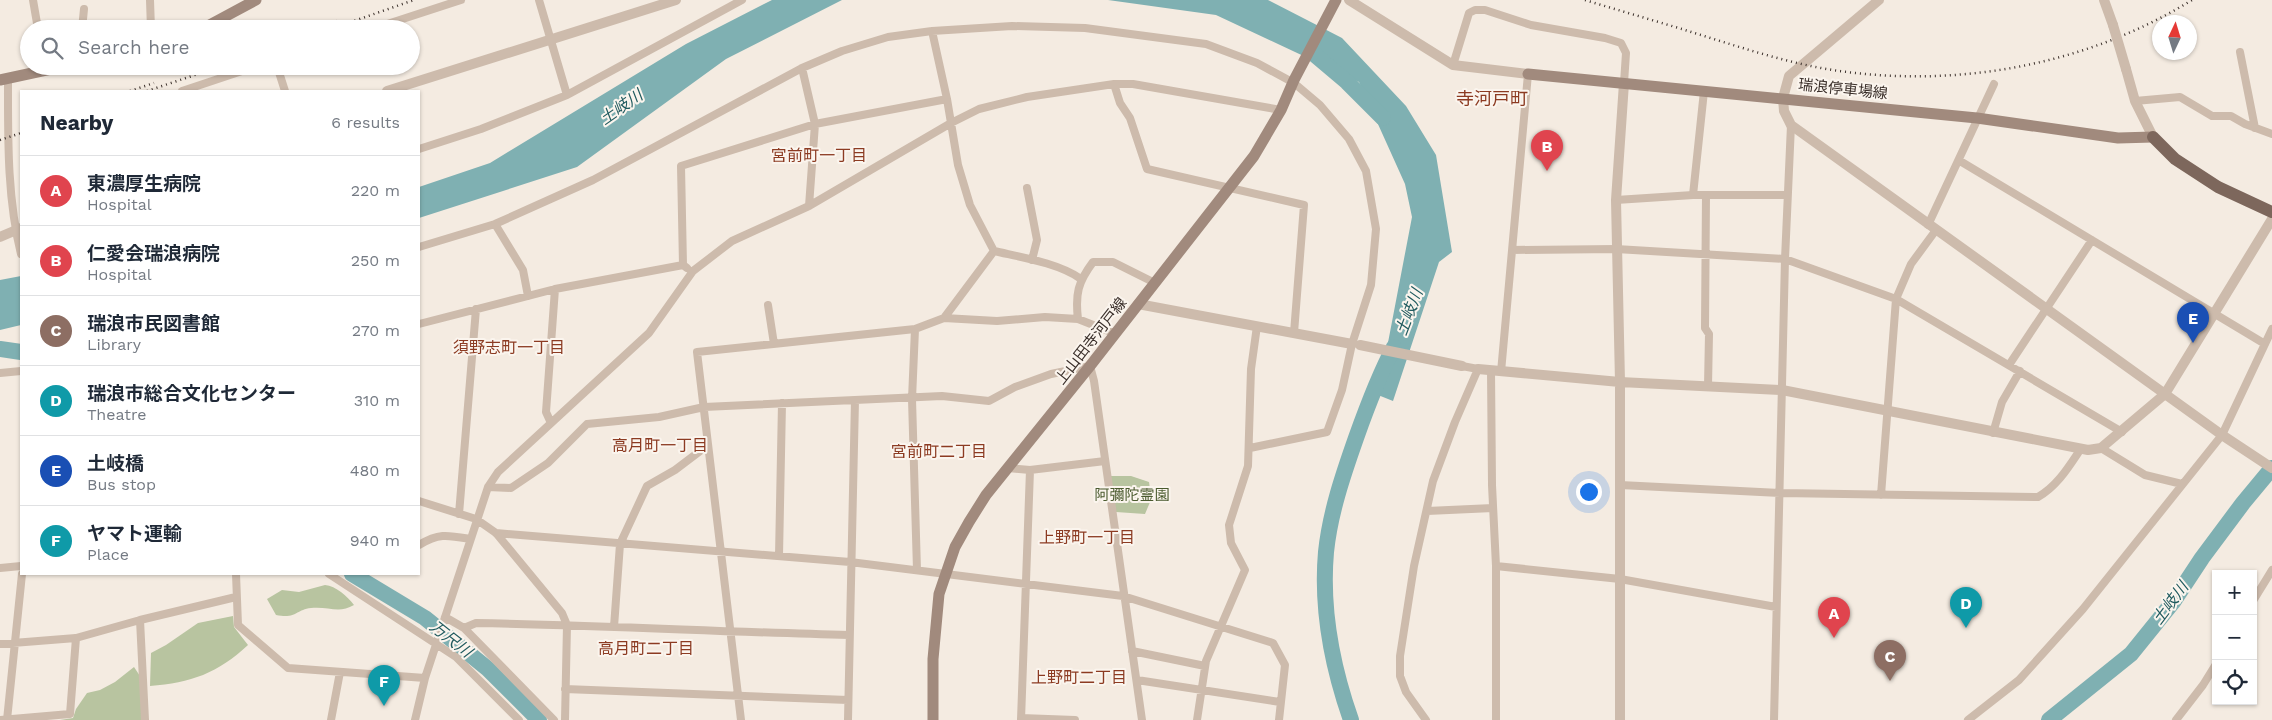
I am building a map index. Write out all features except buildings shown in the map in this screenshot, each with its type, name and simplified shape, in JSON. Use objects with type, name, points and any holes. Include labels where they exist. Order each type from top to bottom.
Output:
[{"type":"main road","points":[[219,20],[256,0]]},
{"type":"main road","name":"上山田寺河戸線","points":[[933,720],[936,616],[946,574],[955,547],[969,522],[986,495],[1116,334],[1258,149],[1281,110],[1334,4]]},
{"type":"main road","name":"瑞浪停車場線","points":[[1528,74],[1978,118],[2118,138],[2154,137]]},
{"type":"main road","points":[[4,80],[21,75]]},
{"type":"main road","points":[[2154,137],[2175,159],[2218,187],[2272,212]]},
{"type":"street","points":[[33,0],[36,20]]},
{"type":"street","points":[[150,0],[151,20]]},
{"type":"street","points":[[400,20],[461,0]]},
{"type":"street","points":[[539,0],[567,95]]},
{"type":"street","points":[[389,90],[676,0]]},
{"type":"street","points":[[420,149],[481,129],[567,95],[742,0]]},
{"type":"street","points":[[1349,0],[1453,65],[1528,74],[1512,250],[1496,372],[1493,508],[1496,566],[1496,720]]},
{"type":"street","points":[[1879,0],[1789,76],[1783,98],[1784,111],[1791,125],[2222,435],[2272,468]]},
{"type":"street","points":[[2104,0],[2135,101],[2154,137]]},
{"type":"street","points":[[83,20],[84,9]]},
{"type":"street","points":[[1453,65],[1470,13],[1475,10],[1485,10],[1531,25],[1605,38],[1621,43],[1626,53],[1616,200],[1620,382],[1620,720]]},
{"type":"street","points":[[420,247],[494,224],[593,180],[802,68],[842,51],[888,37],[932,31],[1012,26],[1085,28],[1206,44],[1257,63],[1294,82],[1320,105],[1349,139],[1366,171],[1376,229],[1376,252],[1371,285],[1356,344],[1327,432],[1250,448]]},
{"type":"street","points":[[932,31],[948,99],[958,165],[970,205],[994,252]]},
{"type":"street","points":[[2240,52],[2256,128]]},
{"type":"street","points":[[802,68],[815,124],[809,206]]},
{"type":"street","points":[[185,90],[230,75]]},
{"type":"street","points":[[280,75],[285,90]]},
{"type":"street","points":[[0,237],[19,234],[8,150],[4,80]]},
{"type":"street","points":[[415,720],[425,678],[488,487],[498,472],[649,333],[693,271],[732,241],[809,206],[951,122],[979,109],[1027,97],[1114,84],[1149,86],[1281,110]]},
{"type":"street","points":[[1114,84],[1120,103],[1130,118],[1147,169],[1304,205],[1294,333]]},
{"type":"street","points":[[1881,495],[1896,299],[1911,264],[1932,227],[1994,84]]},
{"type":"street","points":[[1693,195],[1704,91]]},
{"type":"street","points":[[2135,101],[2180,97],[2212,116],[2231,116],[2272,134]]},
{"type":"street","points":[[683,265],[681,166],[815,124],[948,99]]},
{"type":"street","points":[[1774,720],[1781,493],[1785,259],[1791,125]]},
{"type":"street","points":[[0,153],[8,150]]},
{"type":"street","points":[[1960,161],[2265,344]]},
{"type":"street","points":[[1026,188],[1037,240],[1032,260]]},
{"type":"street","points":[[1616,200],[1693,195],[1787,195]]},
{"type":"street","points":[[1706,195],[1705,328],[1709,334],[1708,386]]},
{"type":"street","points":[[1138,304],[1496,372],[1620,382],[1782,390],[2080,450],[2101,448],[2165,394],[2272,219]]},
{"type":"street","points":[[494,224],[523,270],[528,296]]},
{"type":"street","points":[[2010,365],[2092,240]]},
{"type":"street","points":[[1512,250],[1616,249],[1785,259],[1896,299],[2122,432]]},
{"type":"street","points":[[994,252],[1032,260],[1074,273],[1081,279]]},
{"type":"street","points":[[944,318],[994,252]]},
{"type":"street","points":[[1078,319],[1076,305],[1081,279],[1093,262],[1113,262],[1155,283]]},
{"type":"street","points":[[420,324],[555,289],[683,265],[693,271]]},
{"type":"street","points":[[551,423],[546,412],[555,289]]},
{"type":"street","points":[[768,306],[774,344]]},
{"type":"street","points":[[459,514],[476,309]]},
{"type":"street","points":[[741,720],[697,352],[915,329],[944,318],[997,321],[1045,317],[1078,319],[1116,334]]},
{"type":"street","points":[[1197,720],[1205,666],[1220,626],[1245,570],[1231,543],[1229,525],[1248,466],[1251,369],[1257,326]]},
{"type":"street","points":[[915,329],[912,399],[917,570]]},
{"type":"street","points":[[1968,720],[2019,680],[2083,609],[2222,435],[2272,329]]},
{"type":"street","points":[[488,487],[511,488],[548,462],[587,424],[659,417],[704,407],[912,399],[942,396],[988,401],[1051,374],[1090,366],[1094,380],[1142,720]]},
{"type":"street","points":[[1426,720],[1406,692],[1400,676],[1400,656],[1414,566],[1433,482],[1478,369]]},
{"type":"street","points":[[0,373],[20,371]]},
{"type":"street","points":[[1992,433],[2002,402],[2020,371]]},
{"type":"street","points":[[848,720],[854,400]]},
{"type":"street","points":[[779,556],[782,404]]},
{"type":"street","points":[[614,627],[620,544],[647,486],[675,470],[708,445]]},
{"type":"street","points":[[2101,448],[2145,475],[2182,484]]},
{"type":"street","points":[[1620,485],[1781,493],[2038,497],[2047,492],[2064,475],[2080,450]]},
{"type":"street","points":[[1008,468],[1030,470],[1105,461]]},
{"type":"street","points":[[1030,470],[1021,719],[1075,720]]},
{"type":"street","points":[[420,501],[476,520],[496,533],[562,614],[567,625],[565,720]]},
{"type":"street","points":[[1427,511],[1493,508]]},
{"type":"street","points":[[496,533],[850,562],[1123,596],[1273,643],[1285,664],[1279,720]]},
{"type":"street","points":[[420,544],[433,536],[445,534],[470,539]]},
{"type":"street","points":[[0,568],[20,566]]},
{"type":"street","points":[[1496,566],[1620,579],[1776,607]]},
{"type":"street","points":[[2257,594],[2272,570]]},
{"type":"street","points":[[7,720],[22,575]]},
{"type":"street","points":[[236,575],[238,624],[288,668],[425,678]]},
{"type":"street","points":[[331,575],[456,657],[519,720]]},
{"type":"street","points":[[0,644],[76,638],[140,620],[236,597]]},
{"type":"street","points":[[445,617],[464,628],[554,720]]},
{"type":"street","points":[[140,620],[145,720]]},
{"type":"street","points":[[464,628],[476,623],[849,635]]},
{"type":"street","points":[[0,720],[70,714],[76,638]]},
{"type":"street","points":[[1132,651],[1205,666]]},
{"type":"street","points":[[2176,720],[2212,670]]},
{"type":"street","points":[[331,720],[340,672]]},
{"type":"street","points":[[1137,680],[1280,702]]},
{"type":"street","points":[[565,689],[848,700]]},
{"type":"green space","name":"阿彌陀霊園","points":[[1110,476],[1131,476],[1149,482],[1153,495],[1145,514],[1116,512]]},
{"type":"green space","points":[[325,585],[341,592],[354,605],[343,609],[311,608],[292,615],[283,616],[276,615],[267,599],[282,590],[299,592]]},
{"type":"green space","points":[[233,616],[234,627],[248,645],[237,655],[203,675],[165,685],[150,686],[151,653],[198,623]]},
{"type":"green space","points":[[134,667],[140,676],[143,720],[60,720],[73,718],[76,709],[87,693],[100,690],[115,682]]},
{"type":"water","points":[[772,0],[842,0],[726,59],[577,167],[420,218],[420,187],[490,163],[686,44]]},
{"type":"water","points":[[1108,0],[1268,0],[1342,38],[1406,106],[1436,155],[1452,252],[1439,262],[1393,401],[1378,395],[1412,217],[1405,184],[1359,82],[1216,15]]},
{"type":"water","points":[[20,276],[20,325],[0,330],[0,280]]},
{"type":"waterway","name":"土岐川","points":[[1315,55],[1347,82],[1383,118]]},
{"type":"waterway","name":"土岐川","points":[[1351,720],[1333,658],[1325,595],[1326,552],[1334,509],[1346,466],[1373,392],[1394,347]]},
{"type":"waterway","name":"万尺川","points":[[0,349],[20,352]]},
{"type":"waterway","name":"土岐川","points":[[2049,720],[2131,654],[2173,602],[2202,558],[2272,468]]},
{"type":"waterway","name":"万尺川","points":[[354,575],[425,618],[488,669],[539,720]]},
{"type":"railway","points":[[357,20],[414,0]]},
{"type":"railway","points":[[1585,0],[1791,62],[1847,72],[1892,76],[1937,76],[1982,72],[2026,65],[2112,40],[2153,22],[2192,0]]},
{"type":"railway","points":[[150,90],[195,75]]},
{"type":"railway","points":[[133,90],[154,83]]},
{"type":"railway","points":[[0,140],[20,133]]},
{"type":"place","name":"仁愛会瑞浪病院","points":[[1547,171]]},
{"type":"place","name":"土岐橋","points":[[2193,343]]},
{"type":"place","name":"瑞浪市総合文化センター","points":[[1966,628]]},
{"type":"place","name":"東濃厚生病院","points":[[1834,638]]},
{"type":"place","name":"瑞浪市民図書館","points":[[1890,681]]},
{"type":"place","name":"ヤマト運輸","points":[[384,706]]},
{"type":"district","name":"寺河戸町","points":[[1492,98]]},
{"type":"district","name":"宮前町一丁目","points":[[819,155]]},
{"type":"district","name":"須野志町一丁目","points":[[509,347]]},
{"type":"district","name":"高月町一丁目","points":[[660,445]]},
{"type":"district","name":"宮前町二丁目","points":[[939,451]]},
{"type":"district","name":"上野町一丁目","points":[[1087,537]]},
{"type":"district","name":"高月町二丁目","points":[[646,648]]},
{"type":"district","name":"上野町二丁目","points":[[1079,677]]}]
